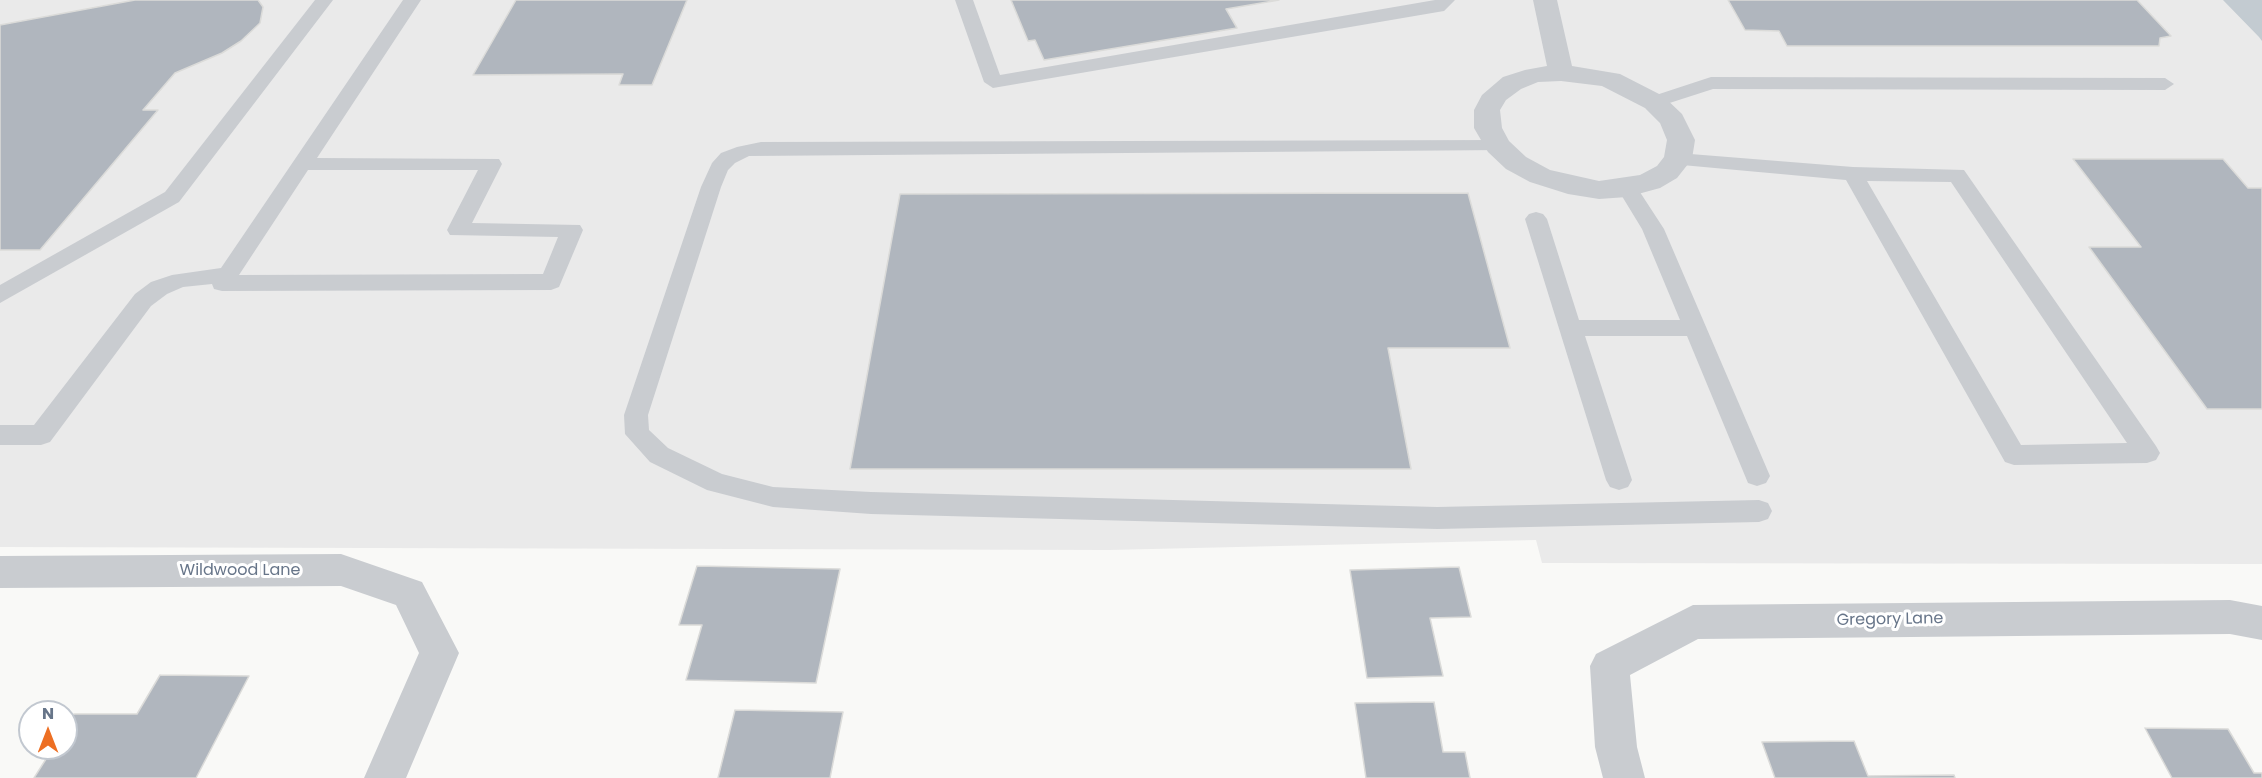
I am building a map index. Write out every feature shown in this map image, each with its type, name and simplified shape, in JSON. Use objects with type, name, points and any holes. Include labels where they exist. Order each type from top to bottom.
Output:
[{"type":"street","points":[[1545,0],[1561,73]]},
{"type":"street","points":[[1561,73],[1586,74],[1611,80],[1654,102],[1672,120],[1681,140],[1678,159],[1667,172],[1650,182],[1627,188],[1599,190],[1549,179],[1516,163],[1498,146],[1488,128],[1487,110],[1495,95],[1512,83],[1523,79],[1561,73]]},
{"type":"street","name":"Wildwood Lane","points":[[0,572],[341,570],[409,593],[439,654],[385,778]]},
{"type":"street","name":"Gregory Lane","points":[[1620,762],[1610,666],[1693,622],[2230,616],[2262,623]]},
{"type":"lane","points":[[0,295],[172,197],[324,0]]},
{"type":"lane","points":[[302,164],[492,164],[458,230],[573,230],[551,282],[222,283],[412,0]]},
{"type":"lane","points":[[964,0],[993,82],[1438,6],[1446,0]]},
{"type":"lane","points":[[1654,102],[1711,83],[2165,84]]},
{"type":"lane","points":[[1498,146],[761,148],[744,151],[728,158],[719,168],[711,187],[636,416],[637,434],[659,455],[717,483],[773,497],[872,503],[1437,518],[1759,511]]},
{"type":"lane","points":[[1678,159],[1853,174],[1957,175],[2147,453],[2014,455],[1853,174]]},
{"type":"lane","points":[[1627,188],[1653,229],[1757,476]]},
{"type":"lane","points":[[1536,219],[1619,480]]},
{"type":"lane","points":[[0,435],[41,435],[143,300],[159,288],[180,280],[227,275]]},
{"type":"lane","points":[[1570,328],[1695,328]]},
{"type":"shaded area","points":[[0,0],[2262,0],[2262,564],[1542,563],[1536,540],[1109,550],[0,547]]},
{"type":"shaded area","points":[[2223,0],[2262,0],[2262,41],[2259,37]]},
{"type":"building","points":[[135,0],[258,0],[263,7],[260,23],[241,41],[222,53],[175,73],[143,110],[158,110],[40,250],[0,250],[0,25]]},
{"type":"building","points":[[516,0],[687,0],[652,85],[619,85],[623,74],[473,75]]},
{"type":"building","points":[[1011,0],[1279,0],[1226,9],[1237,28],[1044,60],[1035,40],[1028,41]]},
{"type":"building","points":[[1728,0],[2137,0],[2171,36],[2160,38],[2159,46],[1787,46],[1779,31],[1745,30]]},
{"type":"building","points":[[2073,159],[2223,159],[2248,188],[2262,188],[2262,409],[2207,409],[2089,247],[2141,247]]},
{"type":"building","points":[[1468,193],[1510,348],[1388,348],[1411,469],[850,469],[900,194]]},
{"type":"building","points":[[697,566],[840,569],[816,683],[686,680],[702,625],[679,625]]},
{"type":"building","points":[[1459,567],[1471,617],[1430,618],[1443,676],[1367,678],[1350,570]]},
{"type":"building","points":[[160,675],[249,676],[196,778],[34,778],[45,760],[78,760],[78,714],[137,714]]},
{"type":"building","points":[[1434,702],[1443,752],[1465,752],[1470,778],[1366,778],[1355,703]]},
{"type":"building","points":[[735,710],[843,712],[830,778],[718,778]]},
{"type":"building","points":[[2145,728],[2228,729],[2254,773],[2262,773],[2262,778],[2172,778]]},
{"type":"building","points":[[1854,741],[1868,776],[1954,775],[1955,778],[1775,778],[1762,742]]}]
